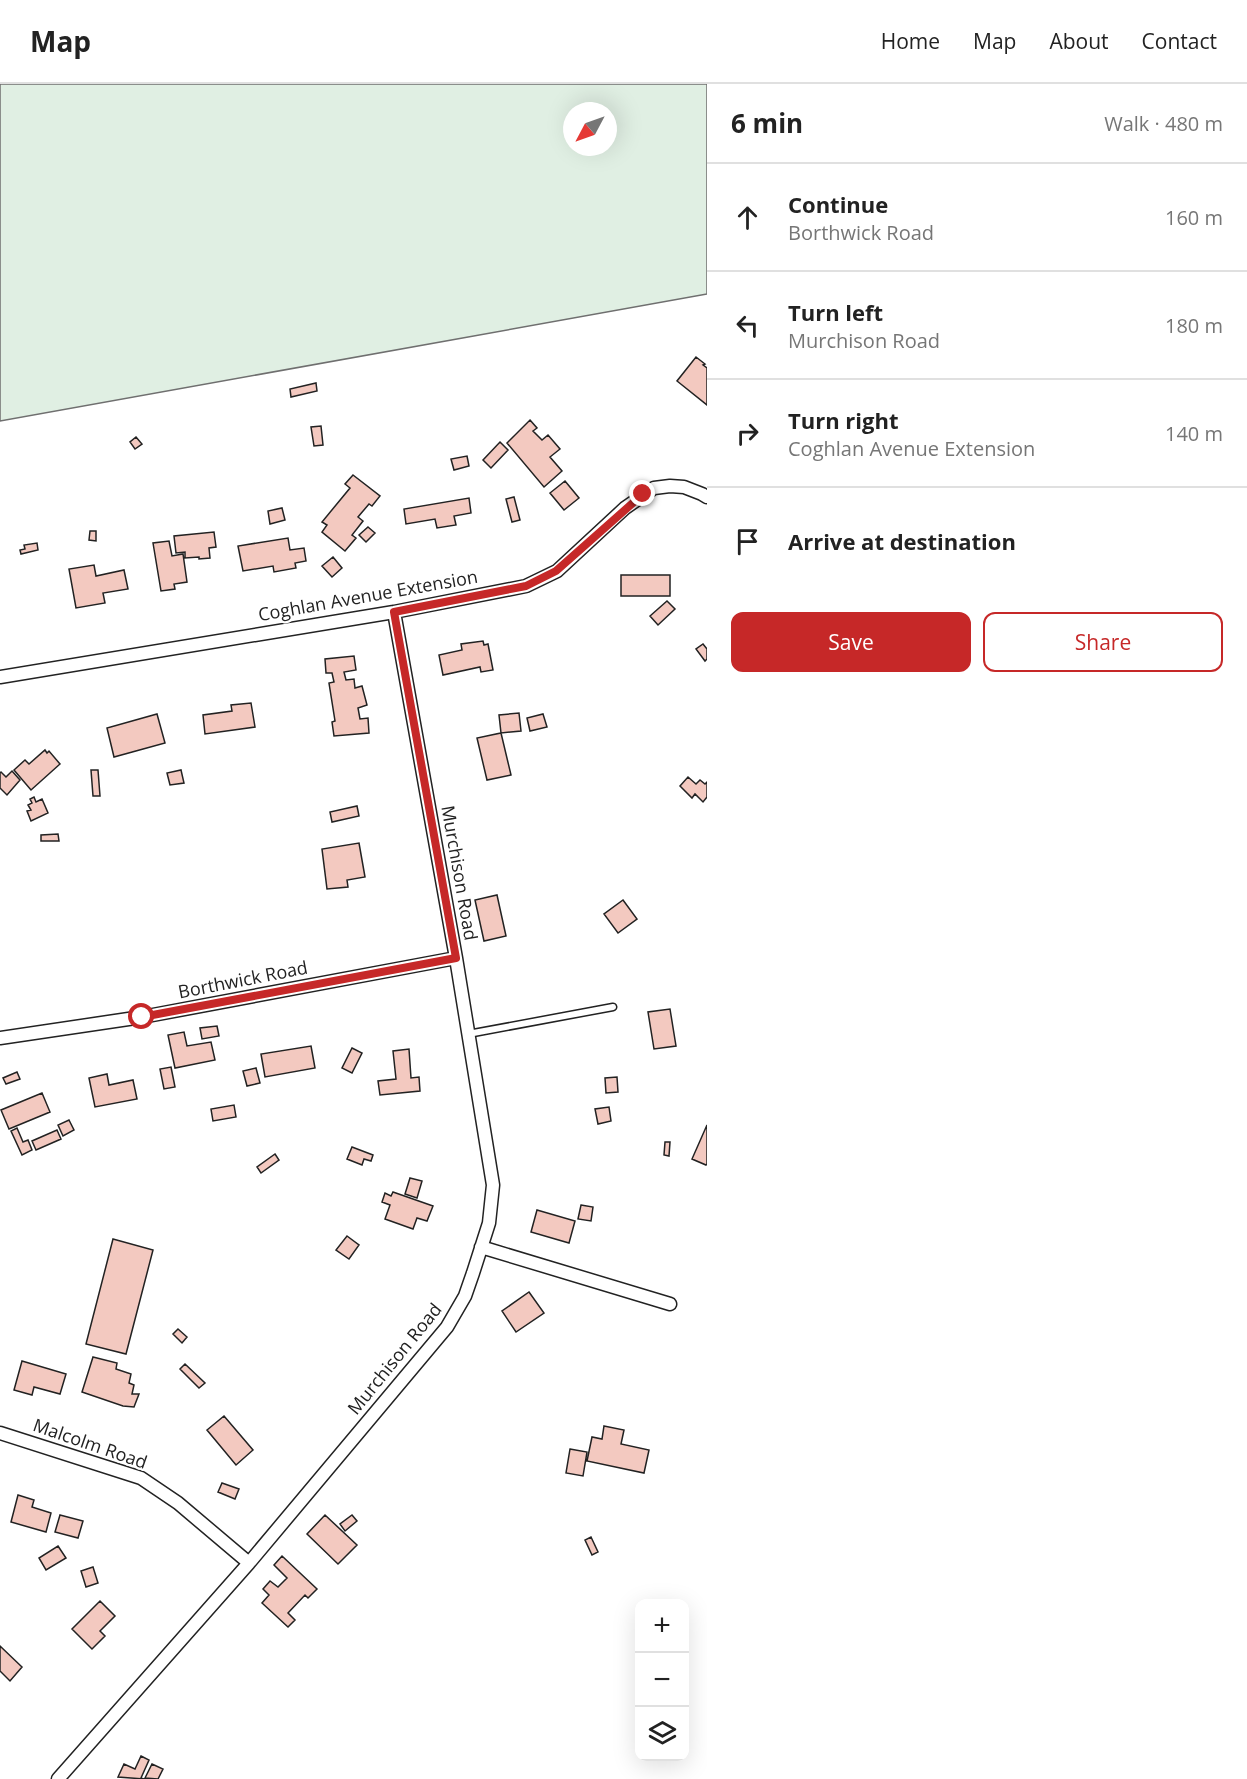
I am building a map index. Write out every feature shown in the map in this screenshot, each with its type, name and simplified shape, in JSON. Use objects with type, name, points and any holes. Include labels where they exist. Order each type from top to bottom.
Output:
[{"type":"street","name":"Coghlan Avenue Extension","points":[[0,677],[394,612],[526,586],[556,571],[636,499],[654,488],[684,487],[707,497]]},
{"type":"street","name":"Murchison Road","points":[[58,1779],[249,1563],[447,1327],[465,1296],[489,1223],[493,1185],[456,958],[394,612]]},
{"type":"street","name":"Borthwick Road","points":[[0,1038],[142,1017],[456,958]]},
{"type":"street","points":[[481,1247],[670,1304]]},
{"type":"street","name":"Malcolm Road","points":[[0,1433],[141,1478],[178,1503],[249,1563]]},
{"type":"lane","points":[[468,1034],[613,1007]]},
{"type":"green space","points":[[0,84],[707,84],[707,294],[0,421]]},
{"type":"building","points":[[696,357],[707,368],[707,405],[677,381]]},
{"type":"building","points":[[316,383],[317,391],[291,397],[290,389]]},
{"type":"building","points":[[530,420],[537,428],[533,431],[542,440],[548,435],[560,449],[550,457],[562,471],[544,487],[507,443]]},
{"type":"building","points":[[321,426],[323,445],[314,446],[311,427]]},
{"type":"building","points":[[136,437],[142,444],[135,449],[130,442]]},
{"type":"building","points":[[500,442],[508,450],[491,468],[483,460]]},
{"type":"building","points":[[467,456],[469,466],[454,470],[451,459]]},
{"type":"building","points":[[353,475],[380,496],[372,506],[369,504],[358,517],[363,521],[352,535],[356,538],[345,551],[322,532],[327,525],[322,522],[350,488],[345,484]]},
{"type":"building","points":[[565,481],[579,498],[564,510],[550,493]]},
{"type":"building","points":[[514,497],[520,520],[512,522],[506,499]]},
{"type":"building","points":[[469,498],[471,513],[454,516],[456,525],[437,528],[435,519],[406,524],[404,509]]},
{"type":"building","points":[[282,508],[285,520],[270,524],[268,511]]},
{"type":"building","points":[[368,527],[375,533],[366,542],[359,535]]},
{"type":"building","points":[[90,531],[96,531],[96,541],[89,540]]},
{"type":"building","points":[[214,532],[216,547],[209,548],[210,558],[185,558],[185,552],[176,553],[174,536]]},
{"type":"building","points":[[288,538],[290,550],[304,548],[306,561],[295,563],[296,568],[274,572],[273,566],[243,571],[238,546]]},
{"type":"building","points":[[169,541],[172,556],[183,554],[187,582],[174,584],[175,589],[161,591],[153,543]]},
{"type":"building","points":[[37,543],[38,550],[21,554],[20,550],[25,549],[24,545]]},
{"type":"building","points":[[333,557],[342,568],[332,577],[322,566]]},
{"type":"building","points":[[94,565],[96,576],[124,570],[128,589],[103,593],[105,603],[76,608],[69,569]]},
{"type":"building","points":[[621,575],[670,575],[670,596],[621,596]]},
{"type":"building","points":[[667,601],[675,609],[658,625],[650,616]]},
{"type":"building","points":[[483,641],[484,645],[488,644],[493,670],[481,672],[480,667],[443,675],[439,655],[462,650],[461,644]]},
{"type":"building","points":[[703,644],[707,649],[705,661],[696,649]]},
{"type":"building","points":[[354,656],[356,670],[344,672],[346,680],[354,679],[355,688],[362,686],[367,705],[358,708],[360,719],[368,718],[369,733],[334,736],[332,722],[335,721],[329,683],[334,682],[332,673],[326,673],[325,659]]},
{"type":"building","points":[[251,703],[255,727],[205,734],[203,715],[232,711],[231,705]]},
{"type":"building","points":[[519,713],[521,731],[501,733],[499,715]]},
{"type":"building","points":[[157,714],[165,743],[114,757],[107,728]]},
{"type":"building","points":[[543,714],[547,727],[530,731],[527,718]]},
{"type":"building","points":[[501,733],[511,775],[487,780],[477,738]]},
{"type":"building","points":[[45,750],[47,753],[49,751],[60,764],[31,790],[14,770],[25,760],[29,764]]},
{"type":"building","points":[[91,770],[98,770],[100,796],[93,796]]},
{"type":"building","points":[[181,770],[184,783],[170,785],[167,773]]},
{"type":"building","points":[[12,771],[20,780],[7,795],[0,788],[0,773],[6,777]]},
{"type":"building","points":[[688,777],[696,784],[700,780],[705,784],[707,782],[707,797],[703,802],[695,794],[692,798],[680,786]]},
{"type":"building","points":[[34,797],[36,802],[42,799],[48,813],[31,821],[27,811],[31,810],[28,805],[32,803],[30,799]]},
{"type":"building","points":[[357,806],[359,816],[332,822],[330,812]]},
{"type":"building","points":[[58,834],[59,841],[41,841],[41,835]]},
{"type":"building","points":[[359,843],[365,877],[347,880],[348,887],[327,889],[322,849]]},
{"type":"building","points":[[497,895],[506,936],[484,941],[475,900]]},
{"type":"building","points":[[623,900],[637,919],[618,933],[604,914]]},
{"type":"building","points":[[670,1009],[676,1046],[654,1049],[648,1012]]},
{"type":"building","points":[[217,1026],[219,1036],[202,1039],[200,1028]]},
{"type":"building","points":[[184,1032],[187,1046],[211,1042],[215,1060],[175,1068],[168,1035]]},
{"type":"building","points":[[311,1046],[315,1068],[265,1077],[261,1054]]},
{"type":"building","points":[[352,1048],[362,1053],[352,1073],[342,1068]]},
{"type":"building","points":[[409,1049],[411,1078],[419,1077],[420,1091],[380,1095],[378,1081],[396,1079],[393,1051]]},
{"type":"building","points":[[171,1067],[175,1087],[164,1089],[160,1069]]},
{"type":"building","points":[[256,1068],[260,1083],[247,1086],[243,1071]]},
{"type":"building","points":[[17,1072],[20,1079],[6,1084],[3,1078]]},
{"type":"building","points":[[107,1074],[109,1085],[133,1080],[137,1099],[95,1107],[89,1078]]},
{"type":"building","points":[[617,1077],[618,1092],[606,1093],[605,1078]]},
{"type":"building","points":[[42,1093],[50,1112],[9,1129],[1,1110]]},
{"type":"building","points":[[234,1105],[236,1117],[213,1121],[211,1109]]},
{"type":"building","points":[[609,1107],[611,1121],[598,1124],[595,1109]]},
{"type":"building","points":[[69,1120],[74,1130],[63,1136],[58,1125]]},
{"type":"building","points":[[707,1125],[707,1164],[706,1165],[692,1159]]},
{"type":"building","points":[[17,1128],[23,1142],[28,1140],[32,1150],[22,1155],[11,1131]]},
{"type":"building","points":[[57,1130],[61,1139],[36,1150],[32,1141]]},
{"type":"building","points":[[665,1142],[670,1142],[669,1156],[664,1155]]},
{"type":"building","points":[[352,1147],[373,1155],[371,1161],[364,1159],[362,1165],[347,1159]]},
{"type":"building","points":[[275,1154],[279,1160],[261,1173],[257,1167]]},
{"type":"building","points":[[410,1178],[422,1181],[417,1198],[405,1194]]},
{"type":"building","points":[[393,1192],[433,1206],[427,1221],[417,1218],[413,1229],[385,1219],[390,1205],[382,1202],[385,1193],[391,1196]]},
{"type":"building","points":[[581,1205],[593,1207],[591,1221],[578,1219]]},
{"type":"building","points":[[537,1210],[575,1221],[569,1243],[531,1232]]},
{"type":"building","points":[[347,1236],[359,1245],[349,1259],[336,1250]]},
{"type":"building","points":[[113,1239],[153,1250],[126,1354],[86,1344]]},
{"type":"building","points":[[529,1292],[544,1313],[516,1332],[502,1311]]},
{"type":"building","points":[[178,1329],[187,1337],[182,1343],[173,1334]]},
{"type":"building","points":[[93,1357],[117,1363],[116,1369],[131,1374],[129,1383],[134,1385],[132,1394],[139,1394],[134,1407],[123,1406],[82,1392]]},
{"type":"building","points":[[22,1361],[66,1374],[60,1394],[34,1387],[32,1395],[14,1390]]},
{"type":"building","points":[[185,1364],[205,1383],[199,1388],[180,1369]]},
{"type":"building","points":[[224,1416],[253,1450],[236,1465],[207,1430]]},
{"type":"building","points":[[604,1426],[624,1430],[621,1444],[649,1450],[644,1473],[587,1461],[592,1437],[602,1439]]},
{"type":"building","points":[[570,1449],[587,1452],[583,1476],[566,1473]]},
{"type":"building","points":[[222,1483],[239,1489],[235,1499],[218,1492]]},
{"type":"building","points":[[18,1495],[34,1500],[32,1507],[51,1513],[46,1532],[11,1522]]},
{"type":"building","points":[[60,1515],[83,1521],[78,1538],[55,1532]]},
{"type":"building","points":[[325,1515],[357,1545],[338,1564],[307,1534]]},
{"type":"building","points":[[352,1515],[357,1521],[345,1531],[340,1524]]},
{"type":"building","points":[[591,1537],[598,1552],[592,1555],[585,1540]]},
{"type":"building","points":[[58,1546],[66,1558],[46,1570],[39,1558]]},
{"type":"building","points":[[282,1556],[317,1589],[308,1598],[305,1595],[288,1613],[295,1620],[288,1627],[262,1603],[269,1595],[263,1589],[270,1581],[278,1587],[287,1578],[274,1565]]},
{"type":"building","points":[[93,1567],[98,1583],[86,1587],[81,1571]]},
{"type":"building","points":[[100,1601],[115,1616],[100,1631],[105,1636],[92,1649],[72,1629]]},
{"type":"building","points":[[0,1646],[22,1667],[10,1681],[0,1671]]},
{"type":"building","points":[[141,1756],[149,1760],[141,1778],[144,1779],[118,1777],[124,1764],[135,1769]]},
{"type":"building","points":[[152,1764],[163,1769],[158,1779],[145,1778]]},
{"type":"route","points":[[142,1017],[456,958],[394,612],[526,586],[542,580],[582,549],[643,494]]}]
